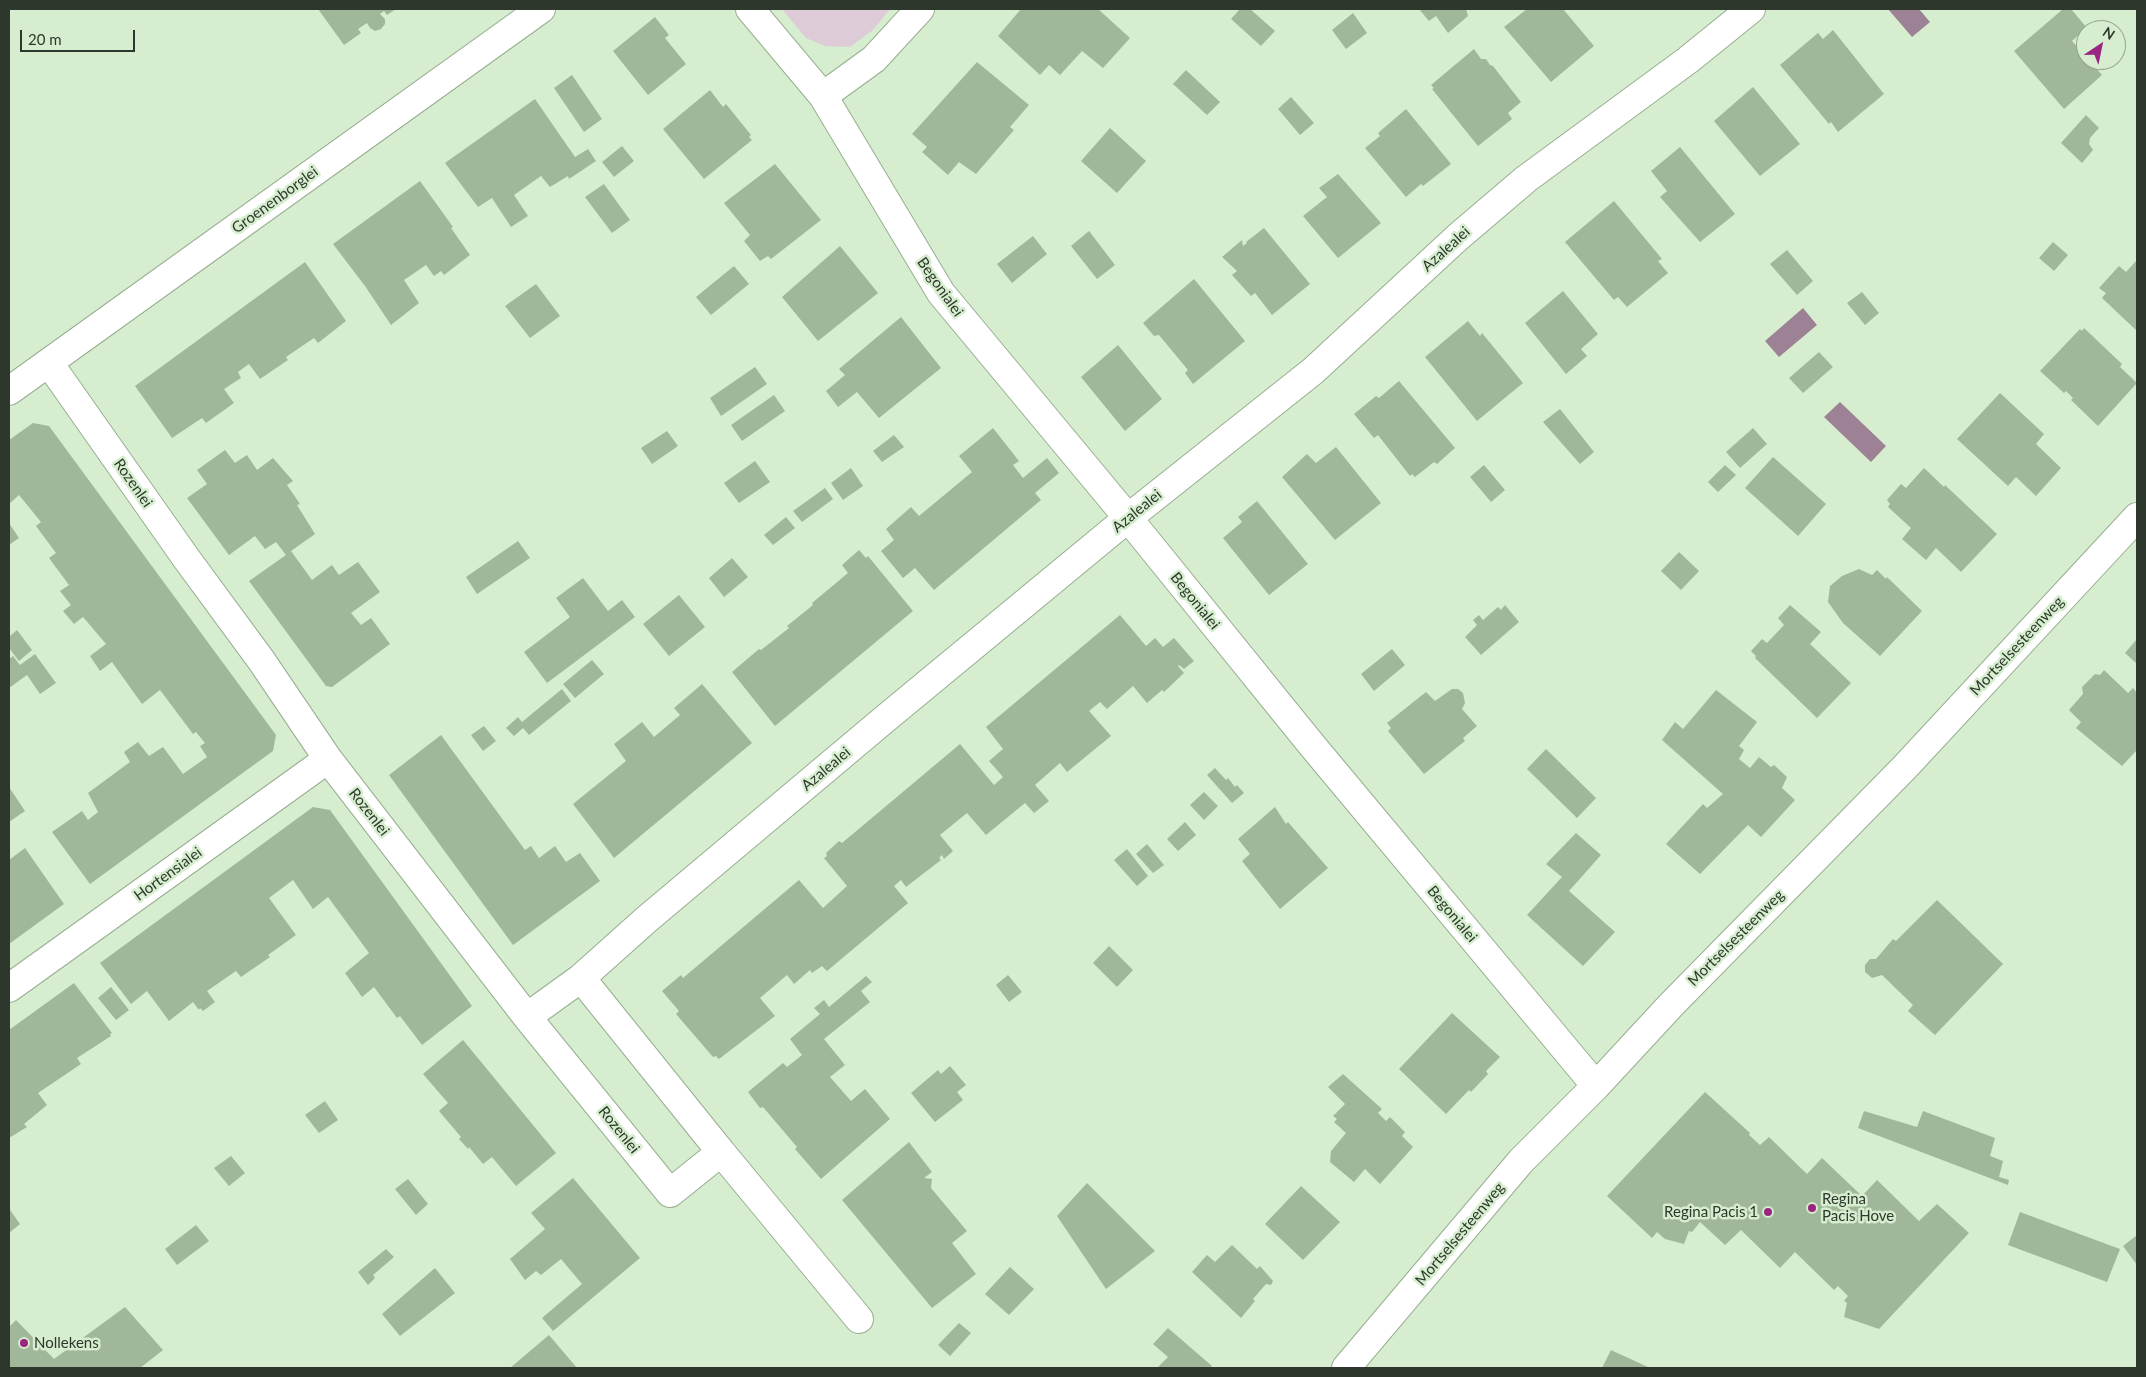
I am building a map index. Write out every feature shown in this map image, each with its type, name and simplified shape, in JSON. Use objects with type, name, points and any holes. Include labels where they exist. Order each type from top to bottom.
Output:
[{"type":"street","name":"Groenenborglei","points":[[9,391],[541,9]]},
{"type":"street","name":"Begonialei","points":[[750,9],[822,96],[941,293],[1128,518],[1311,744],[1596,1086]]},
{"type":"street","points":[[822,96],[874,59],[920,9]]},
{"type":"street","name":"Azalealei","points":[[526,1017],[581,978],[670,900],[1128,518],[1313,371],[1458,237],[1526,179],[1688,60],[1751,9]]},
{"type":"street","name":"Rozenlei","points":[[49,363],[328,759],[526,1017],[670,1193],[721,1152]]},
{"type":"street","name":"Mortselsesteenweg","points":[[1346,1368],[1522,1161],[1596,1086],[1670,1005],[1905,767],[2135,524]]},
{"type":"street","name":"Hortensialei","points":[[9,988],[328,759]]},
{"type":"street","points":[[581,978],[859,1319]]},
{"type":"shaded area","points":[[782,9],[890,9],[873,30],[850,47],[825,46],[806,38]]},
{"type":"shaded area","points":[[1888,9],[1919,9],[1930,22],[1912,37]]},
{"type":"shaded area","points":[[1803,308],[1817,325],[1779,357],[1765,341]]},
{"type":"shaded area","points":[[1840,402],[1886,446],[1871,462],[1824,417]]},
{"type":"building","points":[[318,9],[396,9],[387,15],[384,11],[380,14],[385,19],[385,24],[381,29],[375,31],[367,23],[358,29],[361,33],[344,45]]},
{"type":"building","points":[[1021,9],[1098,9],[1130,38],[1103,68],[1082,51],[1060,75],[1049,65],[1040,75],[998,36]]},
{"type":"building","points":[[1240,9],[1250,9],[1275,31],[1261,46],[1231,19]]},
{"type":"building","points":[[1419,9],[1466,9],[1468,16],[1448,33],[1436,16],[1429,21]]},
{"type":"building","points":[[1527,9],[1563,9],[1594,46],[1551,82],[1504,27]]},
{"type":"building","points":[[2063,9],[2071,9],[2080,20],[2076,20],[2076,38],[2072,41],[2076,46],[2076,70],[2098,70],[2102,75],[2064,109],[2014,51]]},
{"type":"building","points":[[1353,13],[1367,33],[1346,49],[1332,30]]},
{"type":"building","points":[[655,17],[669,35],[665,38],[686,64],[648,95],[613,51]]},
{"type":"building","points":[[1833,30],[1884,94],[1838,132],[1831,122],[1829,124],[1780,65],[1818,33],[1823,39]]},
{"type":"building","points":[[1474,49],[1481,59],[1486,59],[1493,66],[1521,102],[1508,113],[1512,119],[1478,146],[1432,89],[1434,88],[1431,85]]},
{"type":"building","points":[[977,62],[1029,105],[1010,127],[1014,130],[976,174],[959,162],[948,175],[922,152],[927,147],[912,134]]},
{"type":"building","points":[[1186,70],[1220,102],[1207,115],[1173,84]]},
{"type":"building","points":[[572,75],[602,119],[584,132],[554,88]]},
{"type":"building","points":[[1753,87],[1800,144],[1760,176],[1714,121]]},
{"type":"building","points":[[710,90],[723,107],[726,104],[751,135],[749,137],[752,140],[704,179],[663,129]]},
{"type":"building","points":[[1291,97],[1314,123],[1300,135],[1278,109]]},
{"type":"building","points":[[535,99],[575,157],[588,149],[596,161],[569,179],[568,176],[550,187],[541,176],[514,195],[528,216],[511,227],[492,198],[478,207],[445,163]]},
{"type":"building","points":[[1406,109],[1451,164],[1423,186],[1421,184],[1406,197],[1365,148],[1380,136],[1378,133]]},
{"type":"building","points":[[2086,115],[2099,128],[2090,138],[2089,144],[2093,150],[2082,163],[2061,143]]},
{"type":"building","points":[[1110,128],[1146,161],[1117,193],[1081,161]]},
{"type":"building","points":[[622,146],[634,161],[614,177],[602,162]]},
{"type":"building","points":[[1680,147],[1735,214],[1700,242],[1660,197],[1667,191],[1651,171]]},
{"type":"building","points":[[775,164],[821,220],[771,259],[768,256],[760,261],[744,241],[750,235],[724,203]]},
{"type":"building","points":[[1338,174],[1381,223],[1338,258],[1303,216],[1327,197],[1319,188]]},
{"type":"building","points":[[420,181],[453,227],[451,228],[470,255],[444,275],[441,271],[434,276],[426,265],[404,280],[419,303],[391,325],[365,286],[333,244]]},
{"type":"building","points":[[604,184],[630,220],[612,233],[585,197]]},
{"type":"building","points":[[1614,201],[1662,259],[1658,261],[1668,273],[1627,307],[1618,297],[1614,300],[1565,242]]},
{"type":"building","points":[[1264,228],[1310,284],[1272,315],[1255,293],[1251,296],[1232,275],[1237,271],[1222,257],[1242,240],[1243,246]]},
{"type":"building","points":[[1089,231],[1115,265],[1097,279],[1071,246]]},
{"type":"building","points":[[1033,236],[1047,254],[1012,283],[997,264]]},
{"type":"building","points":[[2053,242],[2068,255],[2054,271],[2039,258]]},
{"type":"building","points":[[840,246],[878,293],[818,341],[782,297]]},
{"type":"building","points":[[1787,250],[1813,281],[1797,295],[1770,264]]},
{"type":"building","points":[[2137,260],[2137,331],[2102,298],[2106,293],[2099,288],[2119,266],[2126,272]]},
{"type":"building","points":[[305,262],[346,321],[318,343],[314,338],[286,357],[288,360],[260,379],[249,364],[238,372],[241,378],[224,389],[234,403],[206,423],[202,418],[172,438],[135,386]]},
{"type":"building","points":[[734,266],[749,284],[711,315],[696,297]]},
{"type":"building","points":[[1194,279],[1245,341],[1193,384],[1185,373],[1188,370],[1159,335],[1154,336],[1143,323]]},
{"type":"building","points":[[536,284],[560,316],[530,338],[505,306]]},
{"type":"building","points":[[1563,291],[1598,334],[1581,349],[1587,356],[1566,374],[1525,323]]},
{"type":"building","points":[[1862,292],[1879,313],[1865,325],[1847,303]]},
{"type":"building","points":[[901,317],[941,368],[879,418],[857,392],[838,407],[826,391],[845,375],[839,369]]},
{"type":"building","points":[[1468,321],[1480,336],[1482,333],[1523,383],[1477,421],[1425,357]]},
{"type":"building","points":[[2084,328],[2122,364],[2120,367],[2137,383],[2098,426],[2071,400],[2073,398],[2066,391],[2064,393],[2040,371],[2080,329],[2082,331]]},
{"type":"building","points":[[1118,345],[1162,399],[1125,431],[1081,377]]},
{"type":"building","points":[[1819,352],[1833,367],[1803,393],[1789,378]]},
{"type":"building","points":[[755,367],[767,384],[721,416],[710,398]]},
{"type":"building","points":[[1399,381],[1455,448],[1437,464],[1434,462],[1415,477],[1412,474],[1410,476],[1378,435],[1374,438],[1354,414],[1376,396],[1379,398]]},
{"type":"building","points":[[2000,393],[2044,434],[2036,444],[2061,468],[2036,496],[2016,477],[2008,486],[1957,439]]},
{"type":"building","points":[[774,395],[785,411],[742,441],[731,425]]},
{"type":"building","points":[[1560,409],[1594,452],[1580,464],[1543,422]]},
{"type":"building","points":[[33,423],[49,426],[276,735],[273,751],[90,884],[52,832],[82,811],[88,820],[98,812],[88,793],[130,762],[124,752],[138,742],[149,756],[163,747],[183,774],[207,757],[200,746],[205,743],[196,732],[193,734],[160,690],[142,704],[112,662],[100,671],[90,656],[106,644],[83,617],[74,624],[63,611],[71,605],[60,591],[69,585],[49,558],[56,553],[36,526],[41,522],[19,495],[9,504],[9,440]]},
{"type":"building","points":[[993,428],[1019,461],[1013,465],[1023,478],[1047,458],[1059,473],[1035,493],[1041,500],[934,590],[915,568],[903,578],[881,551],[894,540],[886,529],[911,507],[919,516],[972,472],[959,456]]},
{"type":"building","points":[[1753,428],[1767,444],[1740,468],[1726,452]]},
{"type":"building","points":[[667,431],[678,446],[652,464],[641,448]]},
{"type":"building","points":[[894,435],[904,447],[882,462],[873,451]]},
{"type":"building","points":[[1336,447],[1381,503],[1335,540],[1282,477],[1307,454],[1316,463]]},
{"type":"building","points":[[225,450],[235,463],[247,455],[257,470],[273,458],[293,481],[287,485],[300,504],[297,505],[315,534],[291,551],[312,580],[332,565],[339,575],[358,562],[380,592],[351,613],[361,625],[371,618],[390,644],[332,687],[326,686],[249,581],[286,555],[276,542],[265,549],[255,536],[229,555],[187,498],[207,484],[197,470]]},
{"type":"building","points":[[1773,457],[1826,504],[1798,536],[1745,488]]},
{"type":"building","points":[[755,461],[770,482],[739,503],[724,483]]},
{"type":"building","points":[[1484,465],[1505,490],[1491,502],[1470,477]]},
{"type":"building","points":[[1725,465],[1736,475],[1718,492],[1708,482]]},
{"type":"building","points":[[851,468],[863,486],[843,500],[831,483]]},
{"type":"building","points":[[1924,468],[1997,534],[1961,572],[1936,548],[1926,560],[1902,539],[1911,528],[1888,507],[1890,504],[1887,500],[1901,484],[1906,488]]},
{"type":"building","points":[[825,488],[833,499],[802,522],[793,511]]},
{"type":"building","points":[[1257,501],[1308,564],[1269,595],[1223,538],[1242,522],[1238,517]]},
{"type":"building","points":[[786,517],[795,528],[773,545],[764,535]]},
{"type":"building","points":[[9,523],[19,538],[9,545]]},
{"type":"building","points":[[518,541],[530,558],[477,594],[466,577]]},
{"type":"building","points":[[859,550],[866,558],[868,556],[913,611],[775,726],[732,672],[759,649],[761,650],[789,628],[787,626],[848,573],[842,565]]},
{"type":"building","points":[[1679,552],[1699,571],[1681,590],[1661,571]]},
{"type":"building","points":[[732,558],[748,577],[724,597],[709,578]]},
{"type":"building","points":[[1859,569],[1872,575],[1877,570],[1886,579],[1887,577],[1922,611],[1880,656],[1843,623],[1828,602],[1830,586],[1842,576]]},
{"type":"building","points":[[583,578],[608,611],[622,600],[635,617],[547,683],[524,652],[570,617],[556,598]]},
{"type":"building","points":[[679,595],[705,627],[669,656],[643,624]]},
{"type":"building","points":[[1505,605],[1519,622],[1481,655],[1465,637],[1477,625],[1473,620],[1479,615],[1483,620],[1498,607],[1501,610]]},
{"type":"building","points":[[1790,605],[1821,632],[1810,644],[1851,683],[1817,718],[1755,658],[1756,656],[1751,651],[1762,639],[1767,643],[1784,625],[1778,618]]},
{"type":"building","points":[[1120,615],[1146,646],[1155,638],[1163,647],[1174,638],[1194,661],[1184,669],[1179,665],[1184,673],[1164,692],[1162,690],[1147,703],[1133,686],[1107,709],[1100,702],[1089,711],[1111,736],[1067,772],[1060,763],[1035,785],[1049,801],[1034,813],[1025,803],[986,835],[967,813],[940,835],[953,851],[944,859],[942,855],[939,858],[941,860],[906,887],[901,880],[894,886],[908,903],[827,971],[822,966],[812,973],[810,970],[794,984],[787,975],[760,998],[775,1016],[719,1059],[716,1056],[713,1057],[676,1014],[679,1011],[662,991],[681,975],[683,978],[799,880],[823,908],[847,886],[824,858],[827,856],[826,853],[839,841],[842,843],[960,744],[994,785],[1003,777],[989,761],[1003,749],[986,727]]},
{"type":"building","points":[[17,630],[32,650],[19,661],[9,648],[9,637]]},
{"type":"building","points":[[2137,639],[2137,664],[2125,653]]},
{"type":"building","points":[[1392,649],[1405,665],[1374,691],[1361,674]]},
{"type":"building","points":[[35,654],[56,683],[40,694],[27,675],[9,688],[9,659],[13,656],[20,665]]},
{"type":"building","points":[[592,660],[604,674],[575,698],[563,684]]},
{"type":"building","points":[[2104,670],[2128,693],[2133,688],[2137,693],[2137,750],[2122,766],[2076,728],[2081,722],[2069,710],[2083,694],[2082,687],[2095,674],[2100,675]]},
{"type":"building","points":[[702,684],[752,743],[614,858],[573,804],[626,761],[614,744],[642,722],[654,737],[680,715],[674,708]]},
{"type":"building","points":[[562,689],[571,701],[529,735],[523,728],[514,736],[506,728],[518,717],[522,722]]},
{"type":"building","points":[[1452,689],[1458,689],[1463,693],[1465,703],[1462,709],[1477,726],[1463,738],[1465,741],[1424,774],[1388,731],[1391,728],[1387,723],[1426,692],[1435,701]]},
{"type":"building","points":[[1716,690],[1757,722],[1739,746],[1744,750],[1739,759],[1750,768],[1759,757],[1771,767],[1774,765],[1787,777],[1782,788],[1795,800],[1761,837],[1748,825],[1700,874],[1666,844],[1703,804],[1707,808],[1723,794],[1662,740],[1675,722],[1683,729]]},
{"type":"building","points":[[484,726],[496,741],[483,751],[471,735]]},
{"type":"building","points":[[441,735],[525,850],[531,846],[539,858],[555,846],[566,862],[580,853],[600,881],[513,945],[389,775]]},
{"type":"building","points":[[1546,749],[1596,798],[1577,818],[1527,769]]},
{"type":"building","points":[[1215,768],[1226,780],[1228,778],[1235,787],[1237,785],[1244,793],[1232,803],[1207,775]]},
{"type":"building","points":[[9,787],[25,811],[9,822]]},
{"type":"building","points":[[1204,792],[1218,806],[1204,820],[1190,805]]},
{"type":"building","points":[[313,807],[330,810],[472,1006],[422,1045],[400,1016],[397,1018],[374,987],[362,997],[345,973],[369,953],[328,897],[313,909],[293,880],[269,898],[296,935],[268,955],[270,957],[241,977],[236,971],[207,991],[215,1002],[203,1011],[200,1008],[199,1010],[193,1002],[169,1021],[147,991],[131,1004],[100,963]]},
{"type":"building","points":[[1275,807],[1286,824],[1288,822],[1328,868],[1280,909],[1242,861],[1250,854],[1238,839]]},
{"type":"building","points":[[1185,822],[1196,835],[1178,851],[1167,839]]},
{"type":"building","points":[[1576,833],[1601,855],[1569,891],[1615,932],[1583,966],[1527,915],[1562,877],[1546,864]]},
{"type":"building","points":[[1147,844],[1164,865],[1153,873],[1136,854]]},
{"type":"building","points":[[25,848],[64,904],[9,944],[9,860]]},
{"type":"building","points":[[1127,849],[1148,876],[1137,886],[1114,860]]},
{"type":"building","points":[[1937,900],[2003,964],[1935,1035],[1908,1011],[1913,1005],[1882,975],[1872,978],[1865,972],[1865,965],[1870,959],[1876,959],[1893,939],[1896,941]]},
{"type":"building","points":[[1109,946],[1133,970],[1117,987],[1093,963]]},
{"type":"building","points":[[1008,975],[1022,992],[1009,1002],[996,985]]},
{"type":"building","points":[[866,976],[872,982],[861,991],[870,1002],[824,1039],[845,1065],[830,1077],[851,1101],[865,1089],[890,1119],[821,1179],[795,1149],[797,1147],[763,1107],[760,1108],[748,1092],[783,1063],[787,1067],[802,1055],[790,1039],[820,1014],[814,1008],[824,1000],[829,1007]]},
{"type":"building","points":[[74,983],[112,1033],[110,1034],[111,1036],[77,1058],[81,1064],[38,1093],[47,1105],[24,1124],[27,1127],[9,1138],[9,1030]]},
{"type":"building","points":[[111,987],[129,1010],[116,1020],[98,998]]},
{"type":"building","points":[[1452,1013],[1500,1057],[1486,1071],[1488,1074],[1471,1092],[1469,1090],[1446,1114],[1399,1069]]},
{"type":"building","points":[[463,1040],[556,1153],[516,1186],[492,1157],[483,1164],[469,1147],[468,1149],[459,1139],[461,1137],[439,1111],[448,1103],[423,1074]]},
{"type":"building","points":[[950,1066],[966,1085],[957,1092],[963,1100],[935,1122],[911,1093],[938,1070],[941,1074]]},
{"type":"building","points":[[1343,1074],[1382,1109],[1378,1113],[1386,1121],[1390,1117],[1405,1132],[1402,1136],[1413,1147],[1380,1184],[1365,1169],[1354,1182],[1330,1162],[1331,1151],[1346,1133],[1334,1122],[1337,1119],[1333,1116],[1345,1104],[1328,1087]]},
{"type":"building","name":"Regina Pacis 1","points":[[1705,1092],[1750,1133],[1749,1135],[1760,1145],[1769,1137],[1807,1174],[1822,1158],[1862,1196],[1877,1180],[1919,1221],[1937,1204],[1969,1233],[1879,1329],[1844,1317],[1847,1303],[1844,1301],[1848,1296],[1838,1286],[1834,1290],[1795,1252],[1780,1268],[1741,1230],[1725,1245],[1700,1222],[1692,1232],[1689,1231],[1684,1244],[1665,1239],[1657,1232],[1652,1238],[1607,1196]]},
{"type":"building","points":[[325,1101],[338,1120],[319,1133],[305,1115]]},
{"type":"building","points":[[1864,1111],[1917,1127],[1923,1111],[1995,1138],[1990,1156],[2003,1161],[1999,1177],[2009,1180],[2008,1185],[1858,1128]]},
{"type":"building","points":[[909,1142],[932,1172],[924,1178],[932,1179],[931,1188],[967,1231],[952,1243],[976,1274],[932,1308],[842,1200]]},
{"type":"building","points":[[231,1156],[245,1173],[229,1186],[214,1168]]},
{"type":"building","points":[[573,1178],[640,1258],[553,1331],[542,1318],[582,1284],[561,1259],[541,1275],[536,1271],[525,1280],[510,1259],[545,1229],[531,1213]]},
{"type":"building","points":[[408,1179],[428,1204],[416,1215],[395,1189]]},
{"type":"building","points":[[1087,1183],[1155,1251],[1106,1289],[1057,1216]]},
{"type":"building","points":[[1301,1186],[1340,1222],[1303,1260],[1265,1224]]},
{"type":"building","points":[[9,1211],[20,1224],[9,1233]]},
{"type":"building","points":[[2020,1212],[2120,1249],[2107,1282],[2008,1245]]},
{"type":"building","points":[[196,1225],[209,1241],[177,1265],[165,1249]]},
{"type":"building","points":[[2137,1235],[2137,1265],[2123,1246]]},
{"type":"building","points":[[1232,1245],[1257,1269],[1260,1266],[1273,1281],[1271,1285],[1266,1284],[1253,1299],[1255,1301],[1241,1318],[1192,1272],[1207,1255],[1215,1262]]},
{"type":"building","points":[[386,1249],[394,1257],[373,1275],[375,1278],[368,1285],[358,1272]]},
{"type":"building","points":[[1010,1267],[1034,1289],[1009,1315],[985,1294]]},
{"type":"building","points":[[435,1268],[455,1293],[400,1336],[382,1314]]},
{"type":"building","points":[[125,1307],[163,1350],[140,1368],[9,1368],[9,1327],[16,1320],[54,1359]]},
{"type":"building","points":[[959,1323],[971,1333],[950,1356],[938,1345]]},
{"type":"building","points":[[1168,1328],[1212,1366],[1210,1368],[1157,1368],[1168,1357],[1153,1344]]},
{"type":"building","points":[[549,1335],[577,1368],[510,1368]]},
{"type":"building","points":[[1611,1350],[1650,1368],[1602,1368]]},
{"type":"place","name":"Regina Pacis Hove","points":[[1812,1208]]},
{"type":"place","name":"Regina Pacis 1","points":[[1768,1212]]},
{"type":"place","name":"Nollekens","points":[[24,1343]]}]
